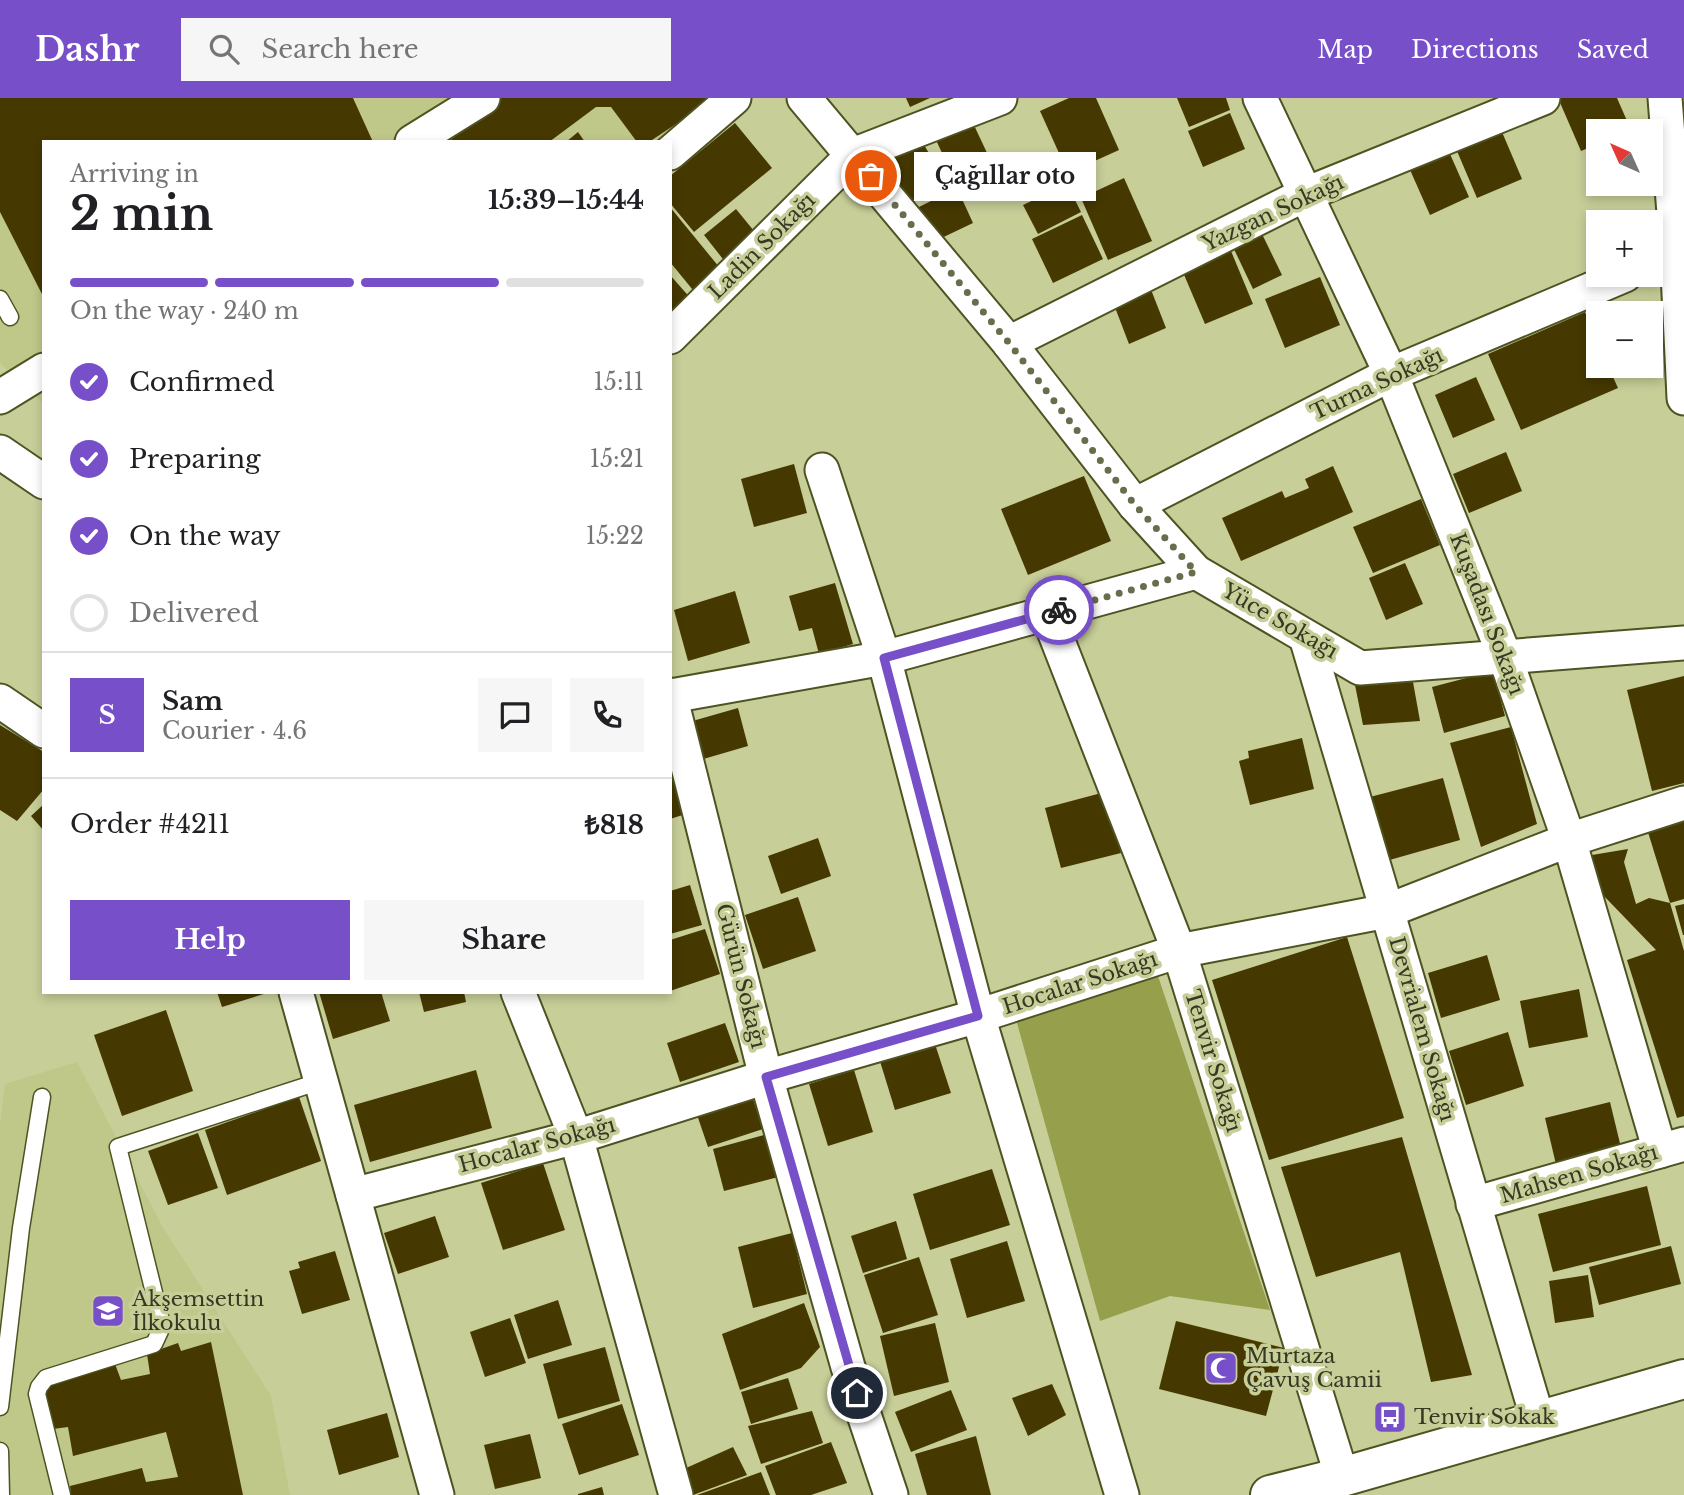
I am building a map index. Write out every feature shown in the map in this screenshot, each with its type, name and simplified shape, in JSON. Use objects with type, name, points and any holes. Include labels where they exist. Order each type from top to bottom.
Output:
[{"type":"main road","points":[[1270,1495],[1684,1379]]},
{"type":"street","points":[[415,140],[483,98]]},
{"type":"street","points":[[672,151],[734,98]]},
{"type":"street","name":"Yüce Sokağı","points":[[804,98],[1009,343],[1135,505],[1196,572],[1360,668],[1684,643]]},
{"type":"street","points":[[853,155],[1000,98]]},
{"type":"street","name":"Kuşadası Sokağı","points":[[1261,98],[1391,374],[1505,657],[1672,1147]]},
{"type":"street","name":"Yazgan Sokağı","points":[[1009,343],[1306,194],[1543,98]]},
{"type":"street","points":[[1665,98],[1664,258],[1684,398]]},
{"type":"street","name":"Ladin Sokağı","points":[[672,335],[853,155]]},
{"type":"street","name":"Turna Sokağı","points":[[1135,505],[1391,374],[1597,287]]},
{"type":"street","points":[[0,397],[42,371]]},
{"type":"street","points":[[0,452],[42,481]]},
{"type":"street","points":[[822,470],[884,658],[978,1016],[1122,1495]]},
{"type":"street","points":[[672,696],[884,658],[1196,572]]},
{"type":"street","name":"Tenvir Sokağı","points":[[1046,613],[1179,951],[1342,1477]]},
{"type":"street","name":"Devrialem Sokağı","points":[[1306,637],[1538,1420]]},
{"type":"street","points":[[0,701],[42,730]]},
{"type":"street","name":"Gürün Sokağı","points":[[672,704],[766,1077],[848,1367],[891,1495]]},
{"type":"street","name":"Hocalar Sokağı","points":[[353,1195],[576,1137],[766,1077],[978,1016],[1179,951],[1387,911],[1569,840],[1684,803]]},
{"type":"street","points":[[297,994],[437,1495]]},
{"type":"street","points":[[519,994],[576,1137],[676,1495]]},
{"type":"street","name":"Mahsen Sokağı","points":[[1473,1204],[1672,1147]]},
{"type":"lane","points":[[0,299],[10,317]]},
{"type":"lane","points":[[62,1495],[37,1394],[39,1387],[46,1378],[154,1344],[160,1331],[158,1311],[118,1147],[321,1081]]},
{"type":"lane","points":[[0,1407],[21,1228],[42,1097]]},
{"type":"lane","points":[[0,1451],[1,1495]]},
{"type":"shaded area","points":[[0,98],[727,98],[672,140],[42,140],[42,402],[0,363]]},
{"type":"shaded area","points":[[1158,976],[1270,1310],[1170,1296],[1100,1321],[1017,1023]]},
{"type":"shaded area","name":"Akşemsettin İlkokulu","points":[[77,1062],[162,1226],[271,1396],[290,1495],[0,1495],[0,1125],[5,1084]]},
{"type":"building","points":[[0,98],[353,98],[372,140],[42,140],[42,294],[0,212]]},
{"type":"building","points":[[499,98],[715,98],[652,140],[636,140],[611,107],[596,107],[552,140],[450,140],[458,134],[454,127]]},
{"type":"building","points":[[906,98],[930,98],[910,107]]},
{"type":"building","points":[[1069,98],[1096,98],[1119,150],[1068,173],[1040,111]]},
{"type":"building","points":[[1177,98],[1226,98],[1230,110],[1189,127]]},
{"type":"building","points":[[1558,98],[1617,98],[1626,119],[1586,119],[1586,149],[1581,151]]},
{"type":"building","points":[[1230,113],[1245,149],[1203,167],[1188,131]]},
{"type":"building","points":[[972,121],[996,172],[959,189],[935,138]]},
{"type":"building","points":[[735,123],[772,168],[694,232],[672,205],[672,174]]},
{"type":"building","points":[[1499,125],[1522,179],[1477,198],[1454,144]]},
{"type":"building","points":[[578,132],[584,140],[568,140]]},
{"type":"building","points":[[921,140],[947,183],[900,210],[869,164]]},
{"type":"building","points":[[1446,145],[1469,197],[1430,215],[1407,163]]},
{"type":"building","points":[[1124,178],[1152,241],[1108,260],[1081,198]]},
{"type":"building","points":[[1067,184],[1081,212],[1038,234],[1023,205]]},
{"type":"building","points":[[957,188],[973,223],[929,244],[913,210]]},
{"type":"building","points":[[672,209],[724,273],[697,295],[672,264]]},
{"type":"building","points":[[736,209],[763,242],[730,268],[704,235]]},
{"type":"building","points":[[1082,215],[1103,259],[1053,283],[1032,239]]},
{"type":"building","points":[[1262,234],[1282,275],[1253,289],[1233,247]]},
{"type":"building","points":[[1231,251],[1253,304],[1205,324],[1182,270]]},
{"type":"building","points":[[672,277],[693,301],[672,319]]},
{"type":"building","points":[[1320,277],[1340,325],[1285,348],[1265,299]]},
{"type":"building","points":[[1148,282],[1166,328],[1129,344],[1111,297]]},
{"type":"building","points":[[1585,312],[1586,378],[1613,378],[1618,388],[1521,430],[1488,354]]},
{"type":"building","points":[[1476,377],[1495,420],[1453,438],[1435,395]]},
{"type":"building","points":[[1506,452],[1522,491],[1469,513],[1453,474]]},
{"type":"building","points":[[794,464],[807,513],[754,527],[741,479]]},
{"type":"building","points":[[1333,466],[1353,512],[1241,561],[1222,518],[1282,491],[1285,498],[1309,488],[1305,479]]},
{"type":"building","points":[[1084,476],[1111,541],[1028,575],[1001,509]]},
{"type":"building","points":[[1421,499],[1440,545],[1373,573],[1353,527]]},
{"type":"building","points":[[1405,563],[1423,604],[1386,620],[1369,578]]},
{"type":"building","points":[[835,583],[853,644],[819,654],[812,628],[799,631],[789,596]]},
{"type":"building","points":[[735,591],[750,643],[688,661],[674,610]]},
{"type":"building","points":[[1493,671],[1505,716],[1444,733],[1432,687]]},
{"type":"building","points":[[1684,676],[1684,783],[1652,791],[1627,690]]},
{"type":"building","points":[[1413,682],[1420,721],[1363,725],[1355,685]]},
{"type":"building","points":[[738,708],[748,746],[700,760],[689,722]]},
{"type":"building","points":[[0,725],[42,751],[42,791],[17,821],[0,810]]},
{"type":"building","points":[[1511,727],[1537,824],[1481,847],[1450,743]]},
{"type":"building","points":[[1302,738],[1314,789],[1250,805],[1239,761],[1249,758],[1248,751]]},
{"type":"building","points":[[672,757],[689,813],[672,818]]},
{"type":"building","points":[[1443,778],[1460,840],[1386,861],[1366,798]]},
{"type":"building","points":[[1105,792],[1121,853],[1061,868],[1045,808]]},
{"type":"building","points":[[42,806],[42,829],[31,816]]},
{"type":"building","points":[[1684,818],[1684,899],[1670,903],[1647,829]]},
{"type":"building","points":[[818,838],[831,876],[781,894],[768,856]]},
{"type":"building","points":[[1628,849],[1624,862],[1636,904],[1649,898],[1670,903],[1684,951],[1684,1116],[1677,1118],[1627,960],[1656,950],[1577,868],[1586,856]]},
{"type":"building","points":[[690,885],[702,925],[672,933],[672,890]]},
{"type":"building","points":[[798,897],[816,951],[763,969],[745,915]]},
{"type":"building","points":[[1684,904],[1684,935],[1683,935],[1675,906]]},
{"type":"building","points":[[705,929],[720,974],[672,990],[672,939]]},
{"type":"building","points":[[1347,937],[1404,1118],[1269,1160],[1212,980]]},
{"type":"building","points":[[1487,955],[1500,1000],[1441,1018],[1428,973]]},
{"type":"building","points":[[1579,989],[1588,1037],[1529,1048],[1520,1001]]},
{"type":"building","points":[[218,994],[264,994],[222,1007]]},
{"type":"building","points":[[320,994],[382,994],[390,1021],[333,1039]]},
{"type":"building","points":[[420,994],[464,994],[466,1002],[424,1012]]},
{"type":"building","points":[[166,1010],[193,1091],[122,1116],[94,1035]]},
{"type":"building","points":[[725,1023],[739,1062],[680,1082],[667,1043]]},
{"type":"building","points":[[1508,1032],[1524,1086],[1466,1105],[1449,1051]]},
{"type":"building","points":[[934,1041],[951,1093],[895,1110],[879,1058]]},
{"type":"building","points":[[476,1070],[492,1128],[370,1162],[354,1105]]},
{"type":"building","points":[[854,1070],[873,1132],[828,1146],[809,1084]]},
{"type":"building","points":[[750,1090],[763,1129],[708,1147],[695,1109]]},
{"type":"building","points":[[299,1097],[321,1161],[227,1195],[205,1130]]},
{"type":"building","points":[[1610,1102],[1624,1160],[1559,1177],[1545,1118]]},
{"type":"building","points":[[775,1132],[786,1175],[724,1191],[713,1149]]},
{"type":"building","points":[[198,1133],[218,1188],[168,1205],[148,1151]]},
{"type":"building","points":[[1402,1137],[1472,1375],[1431,1382],[1400,1252],[1316,1277],[1281,1167]]},
{"type":"building","points":[[543,1163],[565,1230],[503,1250],[481,1183]]},
{"type":"building","points":[[992,1169],[1010,1225],[930,1250],[913,1194]]},
{"type":"building","points":[[1647,1186],[1661,1245],[1553,1272],[1538,1214]]},
{"type":"building","points":[[435,1216],[449,1257],[398,1274],[384,1233]]},
{"type":"building","points":[[896,1221],[907,1259],[863,1273],[851,1236]]},
{"type":"building","points":[[792,1233],[807,1294],[753,1308],[738,1247]]},
{"type":"building","points":[[1007,1241],[1025,1301],[967,1318],[950,1259]]},
{"type":"building","points":[[1671,1246],[1681,1284],[1599,1305],[1589,1267]]},
{"type":"building","points":[[335,1251],[350,1300],[302,1314],[289,1271],[300,1268],[298,1262]]},
{"type":"building","points":[[919,1257],[938,1315],[883,1333],[864,1275]]},
{"type":"building","points":[[1588,1275],[1594,1317],[1555,1323],[1549,1281]]},
{"type":"building","points":[[558,1300],[572,1345],[528,1359],[514,1315]]},
{"type":"building","points":[[804,1303],[820,1347],[801,1368],[740,1390],[722,1334]]},
{"type":"building","points":[[510,1318],[526,1363],[485,1377],[470,1332]]},
{"type":"building","name":"Murtaza Çavuş Camii","points":[[1176,1321],[1284,1348],[1266,1416],[1159,1389]]},
{"type":"building","points":[[935,1323],[949,1382],[894,1396],[880,1336]]},
{"type":"building","points":[[211,1342],[243,1495],[71,1495],[70,1486],[142,1468],[146,1482],[178,1477],[166,1432],[73,1456],[68,1427],[53,1429],[44,1384],[115,1364],[121,1380],[150,1374],[147,1354],[178,1343],[181,1351]]},
{"type":"building","points":[[605,1347],[620,1401],[558,1419],[543,1364]]},
{"type":"building","points":[[788,1378],[798,1409],[751,1424],[741,1392]]},
{"type":"building","points":[[1052,1384],[1066,1415],[1028,1436],[1012,1398]]},
{"type":"building","points":[[951,1390],[967,1430],[911,1452],[895,1412]]},
{"type":"building","points":[[622,1404],[639,1455],[579,1475],[562,1424]]},
{"type":"building","points":[[812,1411],[823,1443],[761,1464],[748,1426]]},
{"type":"building","points":[[387,1413],[399,1457],[339,1475],[327,1430]]},
{"type":"building","points":[[530,1434],[541,1478],[495,1489],[484,1445]]},
{"type":"building","points":[[976,1436],[991,1495],[927,1495],[915,1454]]},
{"type":"building","points":[[831,1442],[847,1483],[811,1495],[776,1495],[765,1466]]},
{"type":"building","points":[[733,1447],[747,1475],[693,1495],[685,1495],[675,1473]]},
{"type":"building","points":[[761,1472],[770,1495],[697,1495]]},
{"type":"building","points":[[602,1487],[604,1495],[578,1495],[578,1494]]},
{"type":"way so far","points":[[871,176],[1009,343],[1135,505],[1196,572],[1059,610]]},
{"type":"place","name":"Çağıllar oto","points":[[871,176]]},
{"type":"place","name":"Akşemsettin İlkokulu","points":[[108,1311]]},
{"type":"place","name":"Murtaza Çavuş Camii","points":[[1221,1368]]},
{"type":"place","name":"Tenvir Sokak","points":[[1390,1417]]},
{"type":"route","points":[[857,1393],[766,1077],[978,1016],[884,658],[1059,610]]}]
